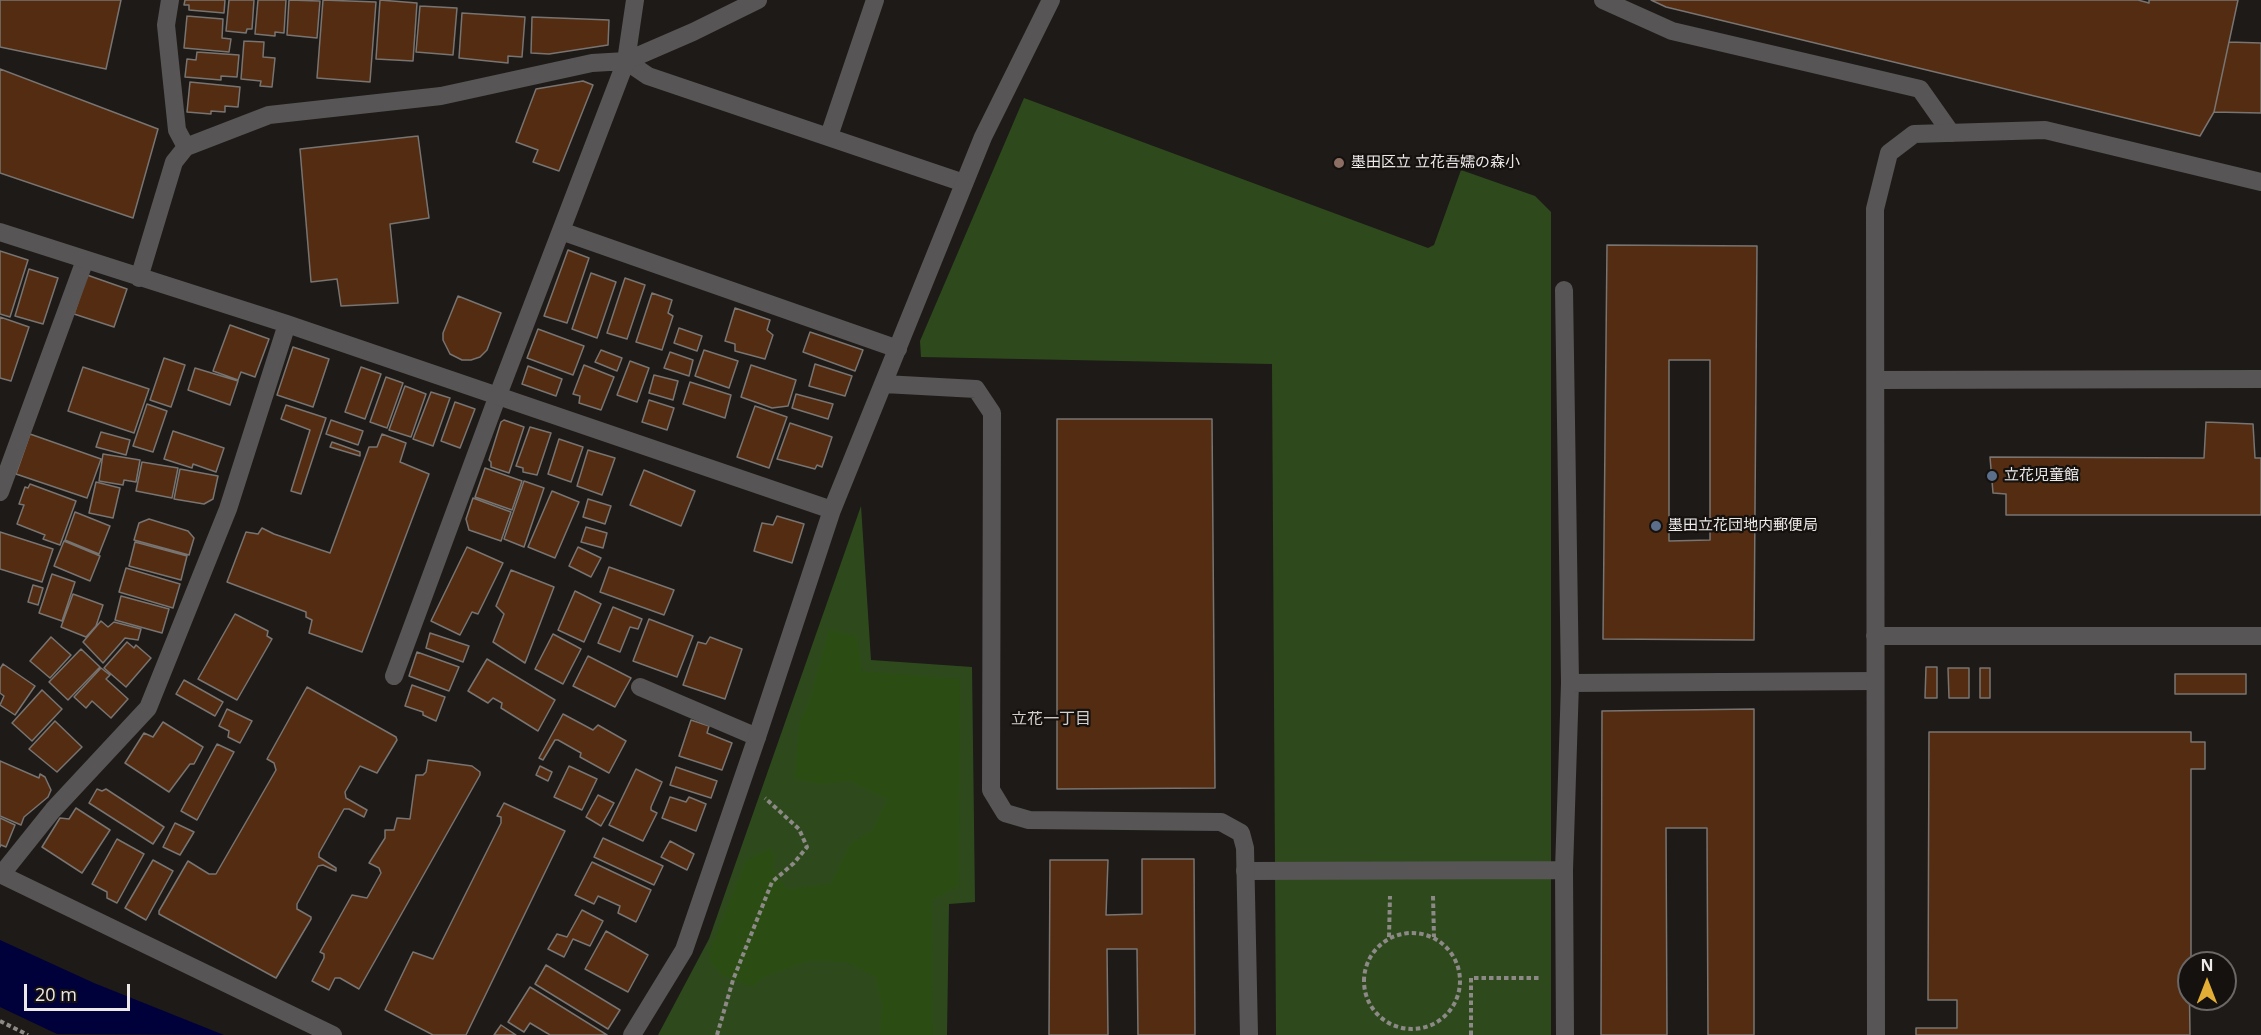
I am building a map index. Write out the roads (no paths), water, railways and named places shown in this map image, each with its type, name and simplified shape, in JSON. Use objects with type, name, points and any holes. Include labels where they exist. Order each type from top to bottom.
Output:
[{"type":"street","points":[[170,0],[166,25],[177,130],[186,147]]},
{"type":"street","points":[[394,676],[498,395],[626,61],[635,0]]},
{"type":"street","points":[[139,278],[174,162],[186,147],[269,115],[441,96],[592,63],[626,61],[758,0]]},
{"type":"street","points":[[829,136],[875,0]]},
{"type":"street","points":[[632,1035],[684,950],[758,737],[832,510],[983,137],[1051,0]]},
{"type":"street","points":[[1603,0],[1672,31],[1920,89],[1951,133]]},
{"type":"street","points":[[626,61],[648,76],[964,183]]},
{"type":"street","points":[[1876,1035],[1875,209],[1889,153],[1914,134],[2045,130],[2261,182]]},
{"type":"street","points":[[561,231],[898,349]]},
{"type":"street","points":[[0,232],[286,324],[832,510]]},
{"type":"street","points":[[0,492],[85,260]]},
{"type":"street","points":[[1564,290],[1570,683],[1564,870],[1565,1035]]},
{"type":"street","points":[[286,324],[228,508],[148,708],[53,810],[1,875],[333,1035]]},
{"type":"street","points":[[1875,380],[2261,378]]},
{"type":"street","points":[[884,384],[976,389],[992,413],[991,790],[1005,813],[1029,820],[1221,822],[1241,833],[1245,848],[1249,1035]]},
{"type":"street","points":[[1875,636],[2261,636]]},
{"type":"street","points":[[1570,683],[1875,681]]},
{"type":"street","points":[[640,687],[758,737]]},
{"type":"street","points":[[1245,871],[1564,870]]},
{"type":"place","name":"墨田区立 立花吾嬬の森小","points":[[1339,163]]},
{"type":"place","name":"立花児童館","points":[[1992,476]]},
{"type":"place","name":"墨田立花団地内郵便局","points":[[1656,526]]},
{"type":"district","name":"立花一丁目","points":[[1051,719]]}]
